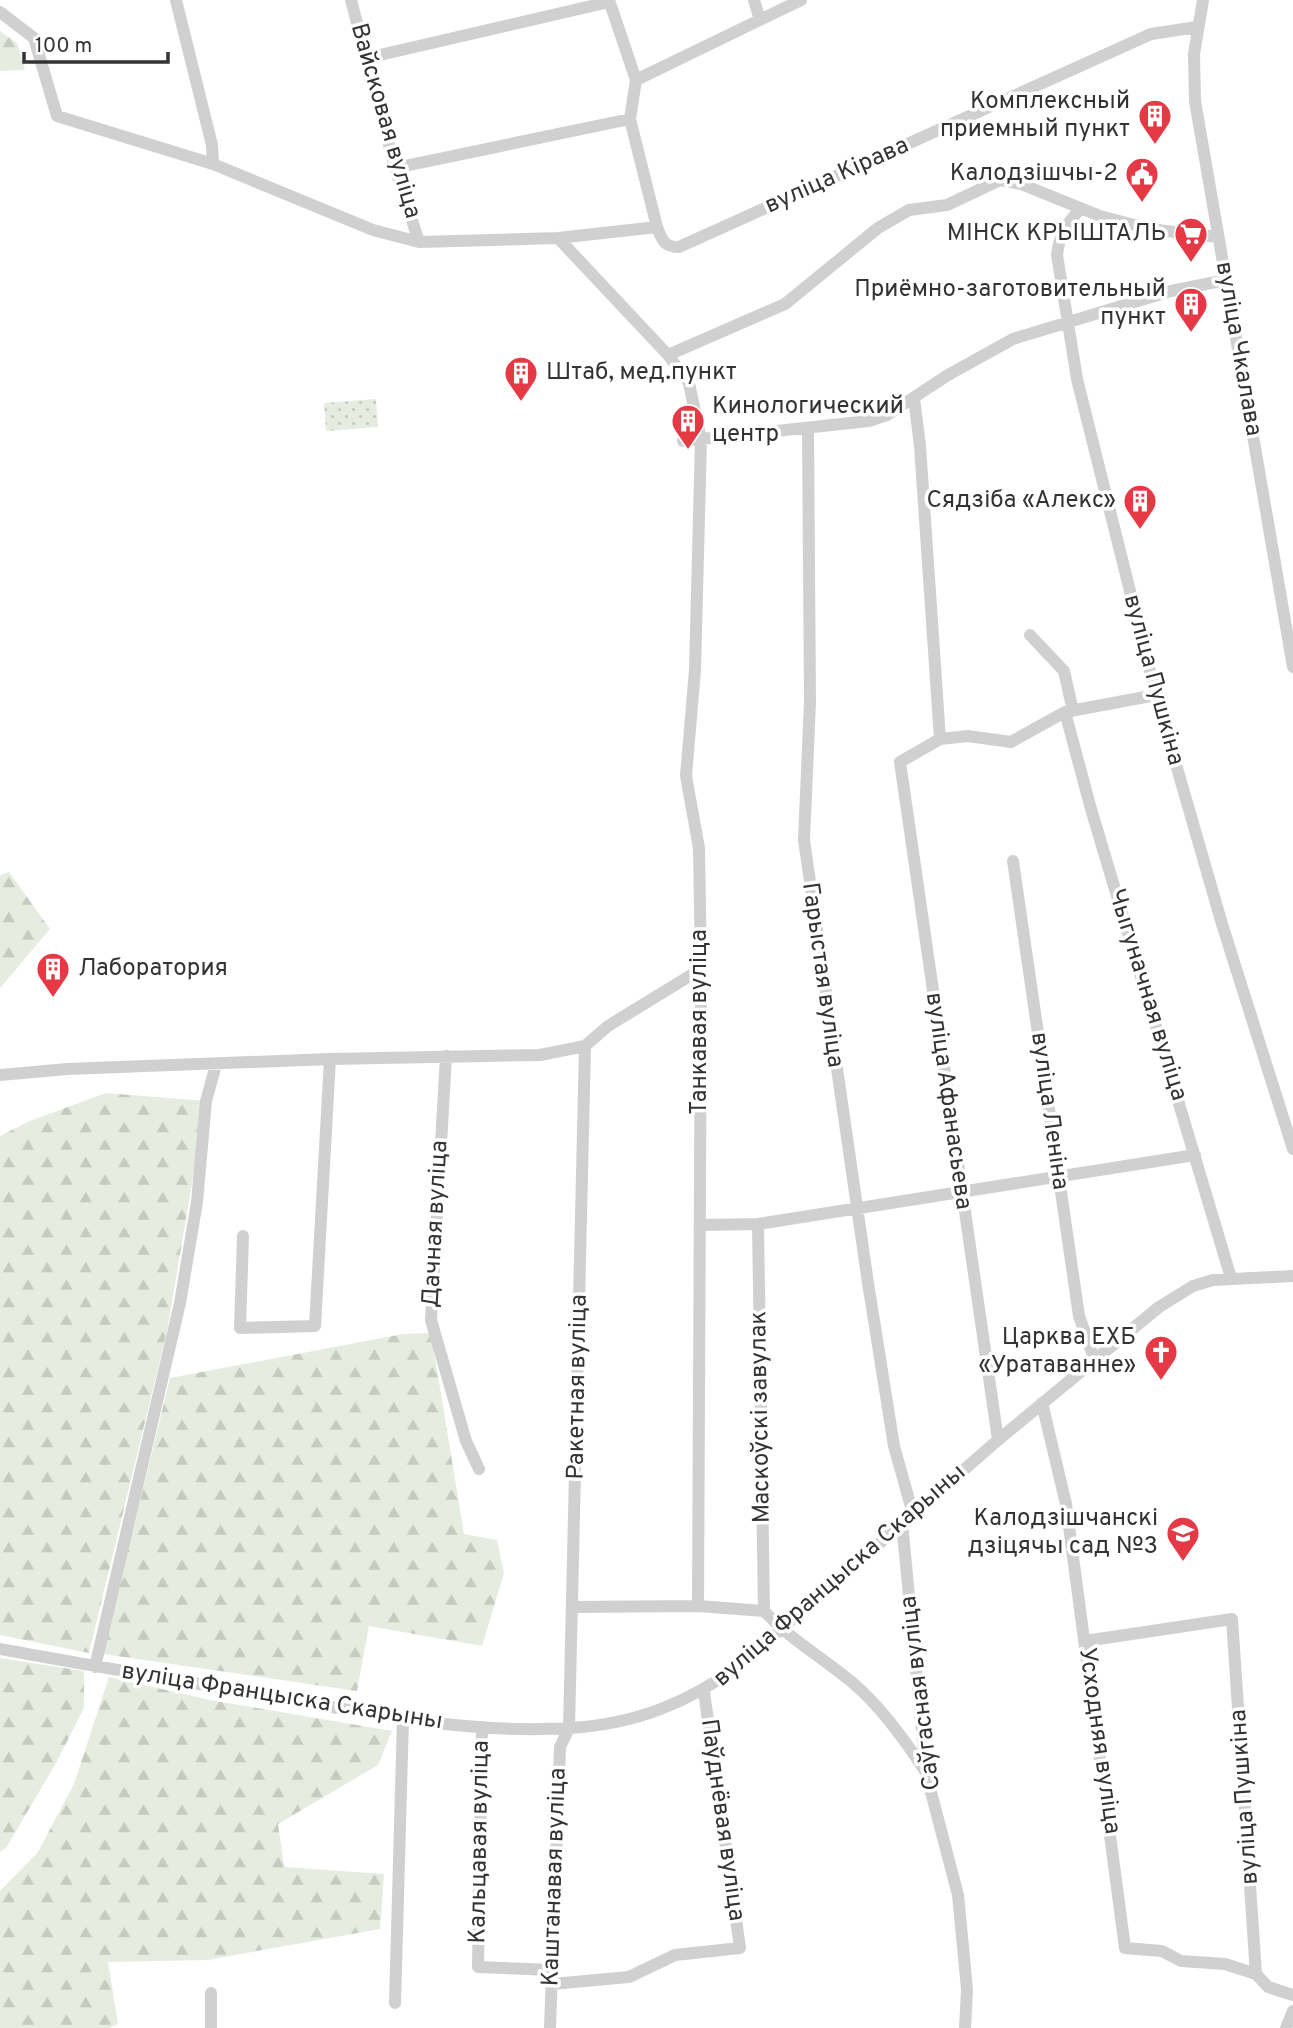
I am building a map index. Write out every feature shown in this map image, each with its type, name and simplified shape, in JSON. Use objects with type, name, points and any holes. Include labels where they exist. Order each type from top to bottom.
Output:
[{"type":"street","points":[[176,0],[212,145],[212,164]]},
{"type":"street","name":"Вайсковая вуліца","points":[[351,0],[395,168],[419,242]]},
{"type":"street","points":[[754,0],[760,20]]},
{"type":"street","points":[[636,80],[801,0]]},
{"type":"street","name":"вуліца Чкалава","points":[[1203,0],[1198,27],[1195,102],[1293,667]]},
{"type":"street","points":[[0,12],[17,22],[34,38],[57,116],[212,164],[373,230],[419,242],[558,238],[657,228],[631,119],[636,80],[609,1],[367,58]]},
{"type":"street","name":"вуліца Кірава","points":[[657,228],[662,242],[670,247],[679,247],[1151,34],[1198,27]]},
{"type":"street","points":[[395,168],[631,119]]},
{"type":"street","points":[[668,355],[785,304],[867,237],[909,210],[947,205],[1000,180],[1021,184],[1080,209],[1149,229],[1218,237]]},
{"type":"street","name":"вуліца Пушкіна","points":[[1080,209],[1059,240],[1057,255],[1077,379],[1156,695],[1222,924],[1293,1149]]},
{"type":"street","name":"Танкавая вуліца","points":[[558,238],[668,355],[689,383],[701,440],[695,670],[686,776],[699,848],[701,969],[698,1606]]},
{"type":"street","points":[[683,441],[869,421],[887,415],[1013,339],[1171,291],[1226,280]]},
{"type":"street","points":[[914,398],[921,460],[940,739],[968,736],[1011,742],[1069,711],[1156,695]]},
{"type":"street","name":"Гарыстая вуліца","points":[[808,428],[810,702],[804,839],[831,1042],[894,1446],[913,1514]]},
{"type":"street","name":"Чыгуначная вуліца","points":[[1030,635],[1064,671],[1069,711],[1091,809],[1231,1278]]},
{"type":"street","name":"вуліца Афанасьева","points":[[940,739],[901,762],[998,1440]]},
{"type":"street","name":"вуліца Леніна","points":[[1013,861],[1079,1316],[1094,1358]]},
{"type":"street","points":[[0,1075],[67,1069],[330,1059],[540,1055],[585,1046],[608,1026],[701,969]]},
{"type":"street","name":"Ракетная вуліца","points":[[569,1728],[585,1046]]},
{"type":"street","name":"Дачная вуліца","points":[[446,1056],[431,1320],[466,1441],[479,1469]]},
{"type":"street","points":[[243,1237],[240,1328],[315,1326],[330,1059]]},
{"type":"street","points":[[95,1667],[180,1303],[197,1202],[206,1101],[216,1065]]},
{"type":"street","points":[[701,1225],[758,1224],[859,1210],[1057,1175],[1195,1155]]},
{"type":"street","name":"Маскоўскі завулак","points":[[758,1224],[764,1611]]},
{"type":"street","name":"вуліца Францыска Скарыны","points":[[0,1649],[403,1719],[482,1727],[569,1728],[647,1714],[704,1692],[782,1630],[1133,1325],[1181,1293],[1213,1280],[1293,1276]]},
{"type":"street","name":"Усходняя вуліца","points":[[1042,1403],[1066,1504],[1125,1948],[1162,1951],[1181,1961],[1226,1964],[1256,1974]]},
{"type":"street","name":"Саўгасная вуліца","points":[[902,1523],[926,1773],[958,1895],[967,1989],[965,2028]]},
{"type":"street","points":[[573,1606],[698,1606],[764,1611],[782,1630],[853,1683],[870,1700],[926,1773]]},
{"type":"street","name":"вуліца Пушкіна","points":[[1085,1641],[1232,1619],[1256,1974]]},
{"type":"street","name":"Паўднёвая вуліца","points":[[552,1984],[629,1977],[675,1955],[740,1948],[704,1692]]},
{"type":"street","points":[[395,2003],[403,1719]]},
{"type":"street","name":"Кальцавая вуліца","points":[[482,1727],[478,1967],[552,1970]]},
{"type":"street","name":"Каштанавая вуліца","points":[[550,2028],[560,1747],[569,1728]]},
{"type":"street","points":[[1256,1974],[1268,1987],[1293,1995]]},
{"type":"street","points":[[211,1993],[211,2028]]},
{"type":"street","points":[[1286,2028],[1293,2011]]},
{"type":"green space","points":[[0,31],[17,43],[25,70],[0,71]]},
{"type":"green space","points":[[376,399],[378,427],[326,431],[324,403]]},
{"type":"green space","points":[[9,872],[50,929],[0,988],[0,875]]},
{"type":"green space","points":[[106,1093],[206,1101],[167,1331],[89,1653],[0,1635],[0,1136],[30,1121]]},
{"type":"green space","points":[[431,1333],[464,1534],[497,1540],[504,1573],[482,1646],[369,1626],[357,1691],[103,1654],[170,1378],[403,1334]]},
{"type":"green space","points":[[0,1658],[84,1671],[84,1708],[56,1763],[6,1848],[0,1852]]},
{"type":"green space","points":[[109,1677],[210,1700],[392,1731],[378,1765],[278,1824],[284,1867],[384,1874],[380,1929],[207,1960],[108,1962],[118,2024],[109,2028],[0,2028],[0,1891],[38,1852],[74,1784]]},
{"type":"place","name":"Комплексный приемный пункт","points":[[1155,146]]},
{"type":"place","name":"Калодзішчы-2","points":[[1142,204]]},
{"type":"place","name":"МІНСК КРЫШТАЛЬ","points":[[1191,264]]},
{"type":"place","name":"Приёмно-заготовительный пункт","points":[[1191,334]]},
{"type":"place","name":"Штаб, мeд.пункт","points":[[521,403]]},
{"type":"place","name":"Кинологический центр","points":[[688,451]]},
{"type":"place","name":"Сядзіба «Алекс»","points":[[1140,531]]},
{"type":"place","name":"Лаборатория","points":[[53,999]]},
{"type":"place","name":"Царква ЕХБ «Уратаванне»","points":[[1161,1382]]},
{"type":"place","name":"Калодзішчанскі дзіцячы сад №3","points":[[1183,1563]]}]
